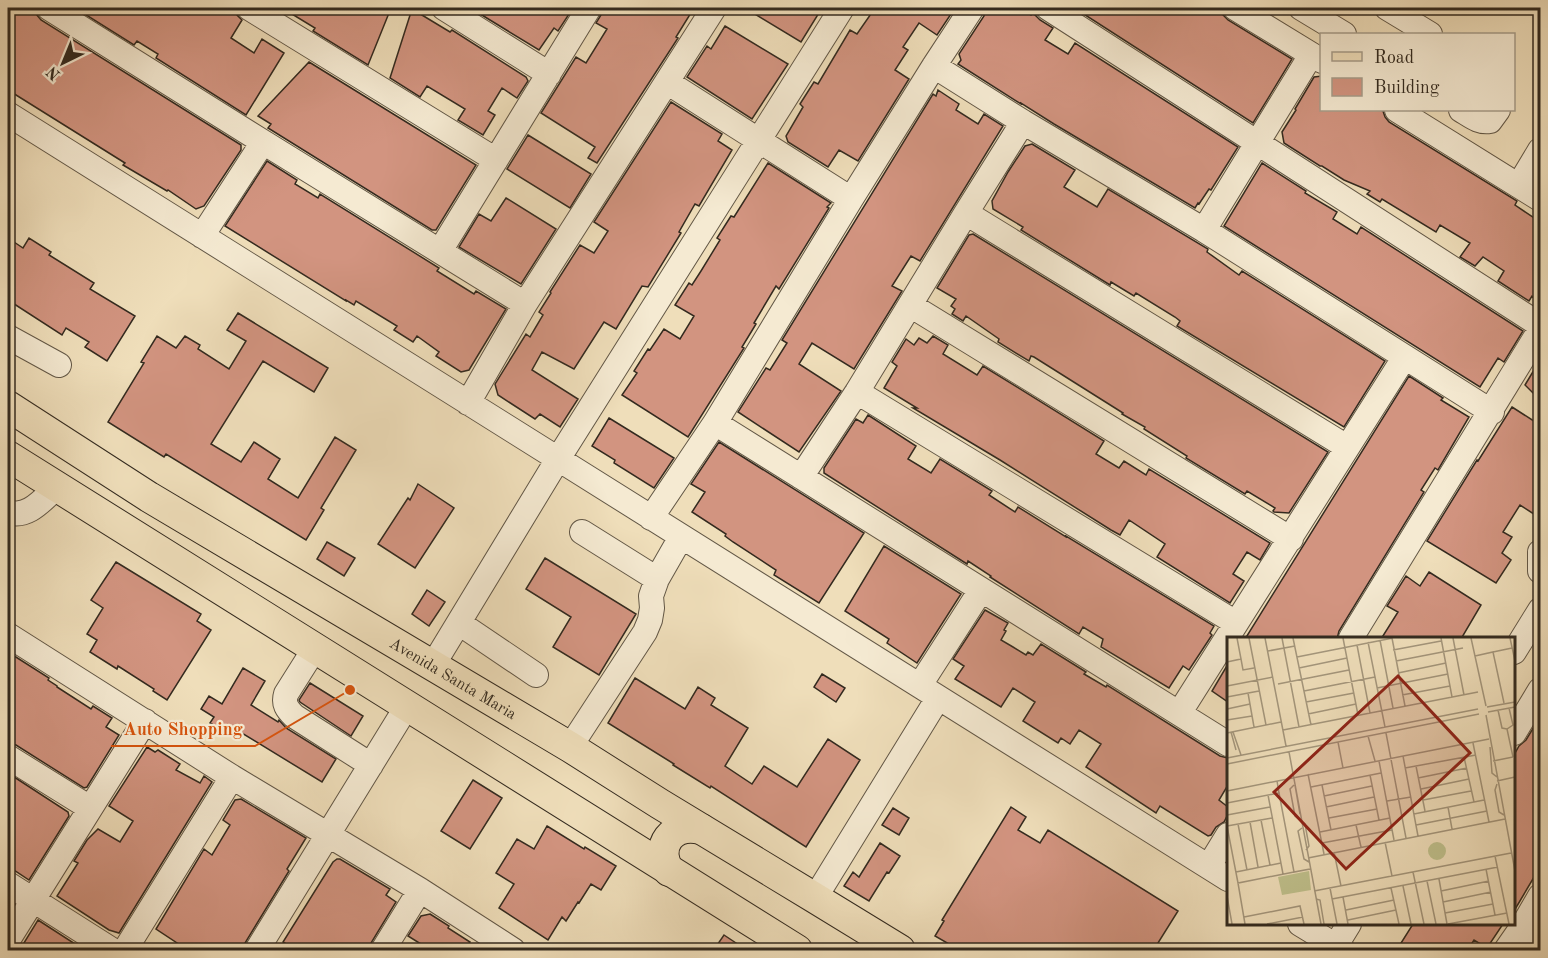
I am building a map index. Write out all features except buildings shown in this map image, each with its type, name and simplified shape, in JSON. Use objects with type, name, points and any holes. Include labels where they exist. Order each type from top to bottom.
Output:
[{"type":"main road","name":"Avenida Santa Maria","points":[[8,406],[149,496],[570,747],[900,951]]},
{"type":"main road","points":[[8,456],[797,951]]},
{"type":"main road","points":[[135,534],[119,520],[117,516],[120,505],[128,495],[149,496]]},
{"type":"main road","points":[[628,846],[646,847],[661,838],[666,821],[665,812],[660,804]]},
{"type":"main road","points":[[669,871],[663,855],[668,838],[675,831],[683,828],[701,829]]},
{"type":"street","points":[[249,8],[496,160]]},
{"type":"street","points":[[444,8],[549,74]]},
{"type":"street","points":[[440,251],[589,8]]},
{"type":"street","points":[[468,403],[525,304],[714,8]]},
{"type":"street","points":[[433,665],[558,459],[842,8]]},
{"type":"street","points":[[651,518],[715,423],[851,199],[972,8]]},
{"type":"street","points":[[1048,8],[1540,325]]},
{"type":"street","points":[[1204,231],[1258,143],[1316,58],[1235,8]]},
{"type":"street","points":[[1301,8],[1342,33]]},
{"type":"street","points":[[1387,8],[1428,33]]},
{"type":"street","points":[[58,10],[262,142],[525,304]]},
{"type":"street","points":[[934,66],[1204,231],[1492,412]]},
{"type":"street","points":[[667,82],[851,199]]},
{"type":"street","points":[[1399,111],[1540,199]]},
{"type":"street","points":[[1463,111],[1484,122],[1490,121],[1497,111]]},
{"type":"street","points":[[8,114],[1219,873],[1227,839]]},
{"type":"street","points":[[801,477],[857,392],[1023,122]]},
{"type":"street","points":[[202,236],[262,142]]},
{"type":"street","points":[[1519,185],[1540,150]]},
{"type":"street","points":[[966,213],[1347,447]]},
{"type":"street","points":[[910,305],[1291,539]]},
{"type":"street","points":[[1353,637],[1540,330]]},
{"type":"street","points":[[8,337],[59,365]]},
{"type":"street","points":[[1228,637],[1404,358]]},
{"type":"street","points":[[857,392],[1236,624]]},
{"type":"street","points":[[715,423],[1227,743]]},
{"type":"street","points":[[8,512],[26,512],[57,487]]},
{"type":"street","points":[[582,532],[657,579]]},
{"type":"street","points":[[570,747],[645,632],[650,620],[651,596],[657,579],[681,537]]},
{"type":"street","points":[[1540,552],[1540,571]]},
{"type":"street","points":[[816,898],[929,691],[981,590]]},
{"type":"street","points":[[1515,650],[1540,610]]},
{"type":"street","points":[[459,623],[536,675]]},
{"type":"street","points":[[8,635],[232,777],[420,890],[511,950]]},
{"type":"street","points":[[1180,712],[1227,638]]},
{"type":"street","points":[[315,648],[286,694],[284,701],[287,709],[294,716],[371,765]]},
{"type":"street","points":[[1515,731],[1540,690]]},
{"type":"street","points":[[257,951],[407,706]]},
{"type":"street","points":[[8,940],[145,721]]},
{"type":"street","points":[[8,757],[90,808]]},
{"type":"street","points":[[126,951],[232,777]]},
{"type":"street","points":[[8,884],[112,951]]},
{"type":"street","points":[[383,951],[420,890]]},
{"type":"street","points":[[1506,951],[1531,932],[1540,896]]},
{"type":"street","points":[[1301,925],[1337,949],[1349,925]]},
{"type":"place","name":"Auto Shopping","points":[[350,690]]}]
